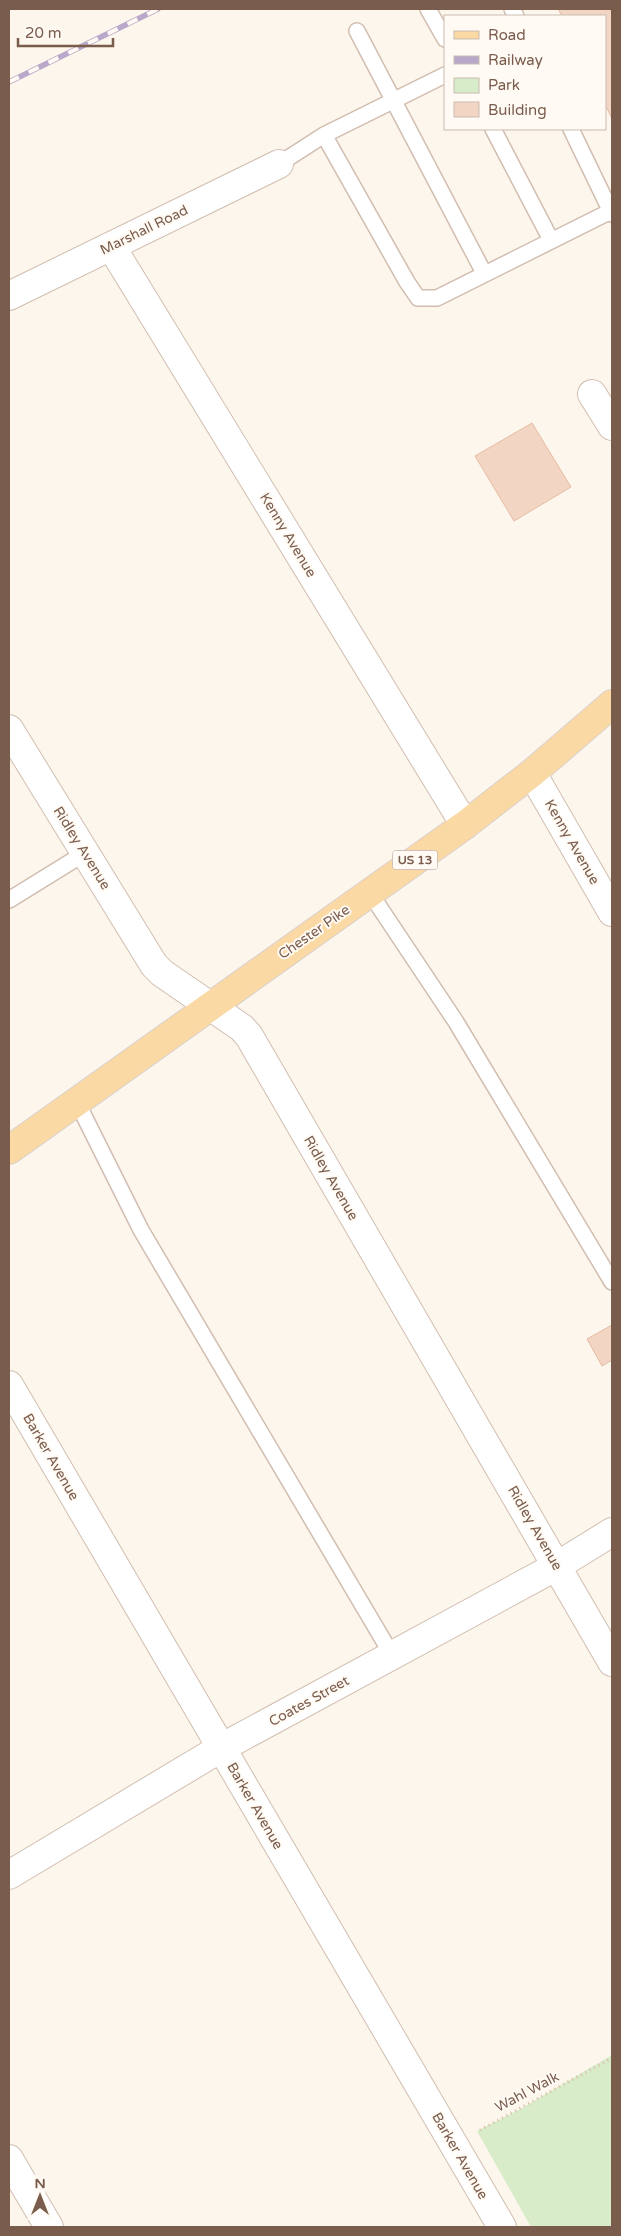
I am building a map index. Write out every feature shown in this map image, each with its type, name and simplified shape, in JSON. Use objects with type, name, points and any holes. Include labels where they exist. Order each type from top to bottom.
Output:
[{"type":"main road","name":"Chester Pike","points":[[9,1150],[464,825],[532,773],[612,704]]},
{"type":"street","name":"Marshall Road","points":[[9,296],[279,164]]},
{"type":"street","name":"Kenny Avenue","points":[[111,246],[464,825]]},
{"type":"street","points":[[592,394],[612,426]]},
{"type":"street","name":"Ridley Avenue","points":[[9,729],[154,965],[162,973],[249,1036],[612,1662]]},
{"type":"street","name":"Kenny Avenue","points":[[532,773],[612,912]]},
{"type":"street","name":"Barker Avenue","points":[[9,1385],[502,2227]]},
{"type":"street","name":"Coates Street","points":[[9,1875],[221,1748],[557,1566],[612,1532]]},
{"type":"street","points":[[9,2159],[49,2227]]},
{"type":"lane","points":[[428,9],[444,37]]},
{"type":"lane","points":[[357,32],[484,273]]},
{"type":"lane","points":[[279,164],[324,135],[444,75]]},
{"type":"lane","points":[[494,130],[551,240]]},
{"type":"lane","points":[[324,135],[407,282],[418,298],[437,298],[551,240],[612,212],[571,130]]},
{"type":"lane","points":[[9,900],[85,853]]},
{"type":"lane","points":[[370,893],[456,1022],[612,1282]]},
{"type":"lane","points":[[77,1102],[141,1230],[392,1655]]},
{"type":"path","name":"Wahl Walk","points":[[453,2144],[612,2058]]},
{"type":"green space","points":[[612,2055],[612,2227],[531,2227],[477,2131],[522,2108]]},
{"type":"building","points":[[558,9],[612,9],[612,119],[606,106],[606,15],[561,15]]},
{"type":"building","points":[[532,423],[571,487],[514,521],[475,456]]},
{"type":"building","points":[[612,1325],[612,1360],[602,1366],[587,1339]]},
{"type":"railway","points":[[9,82],[158,9]]}]
